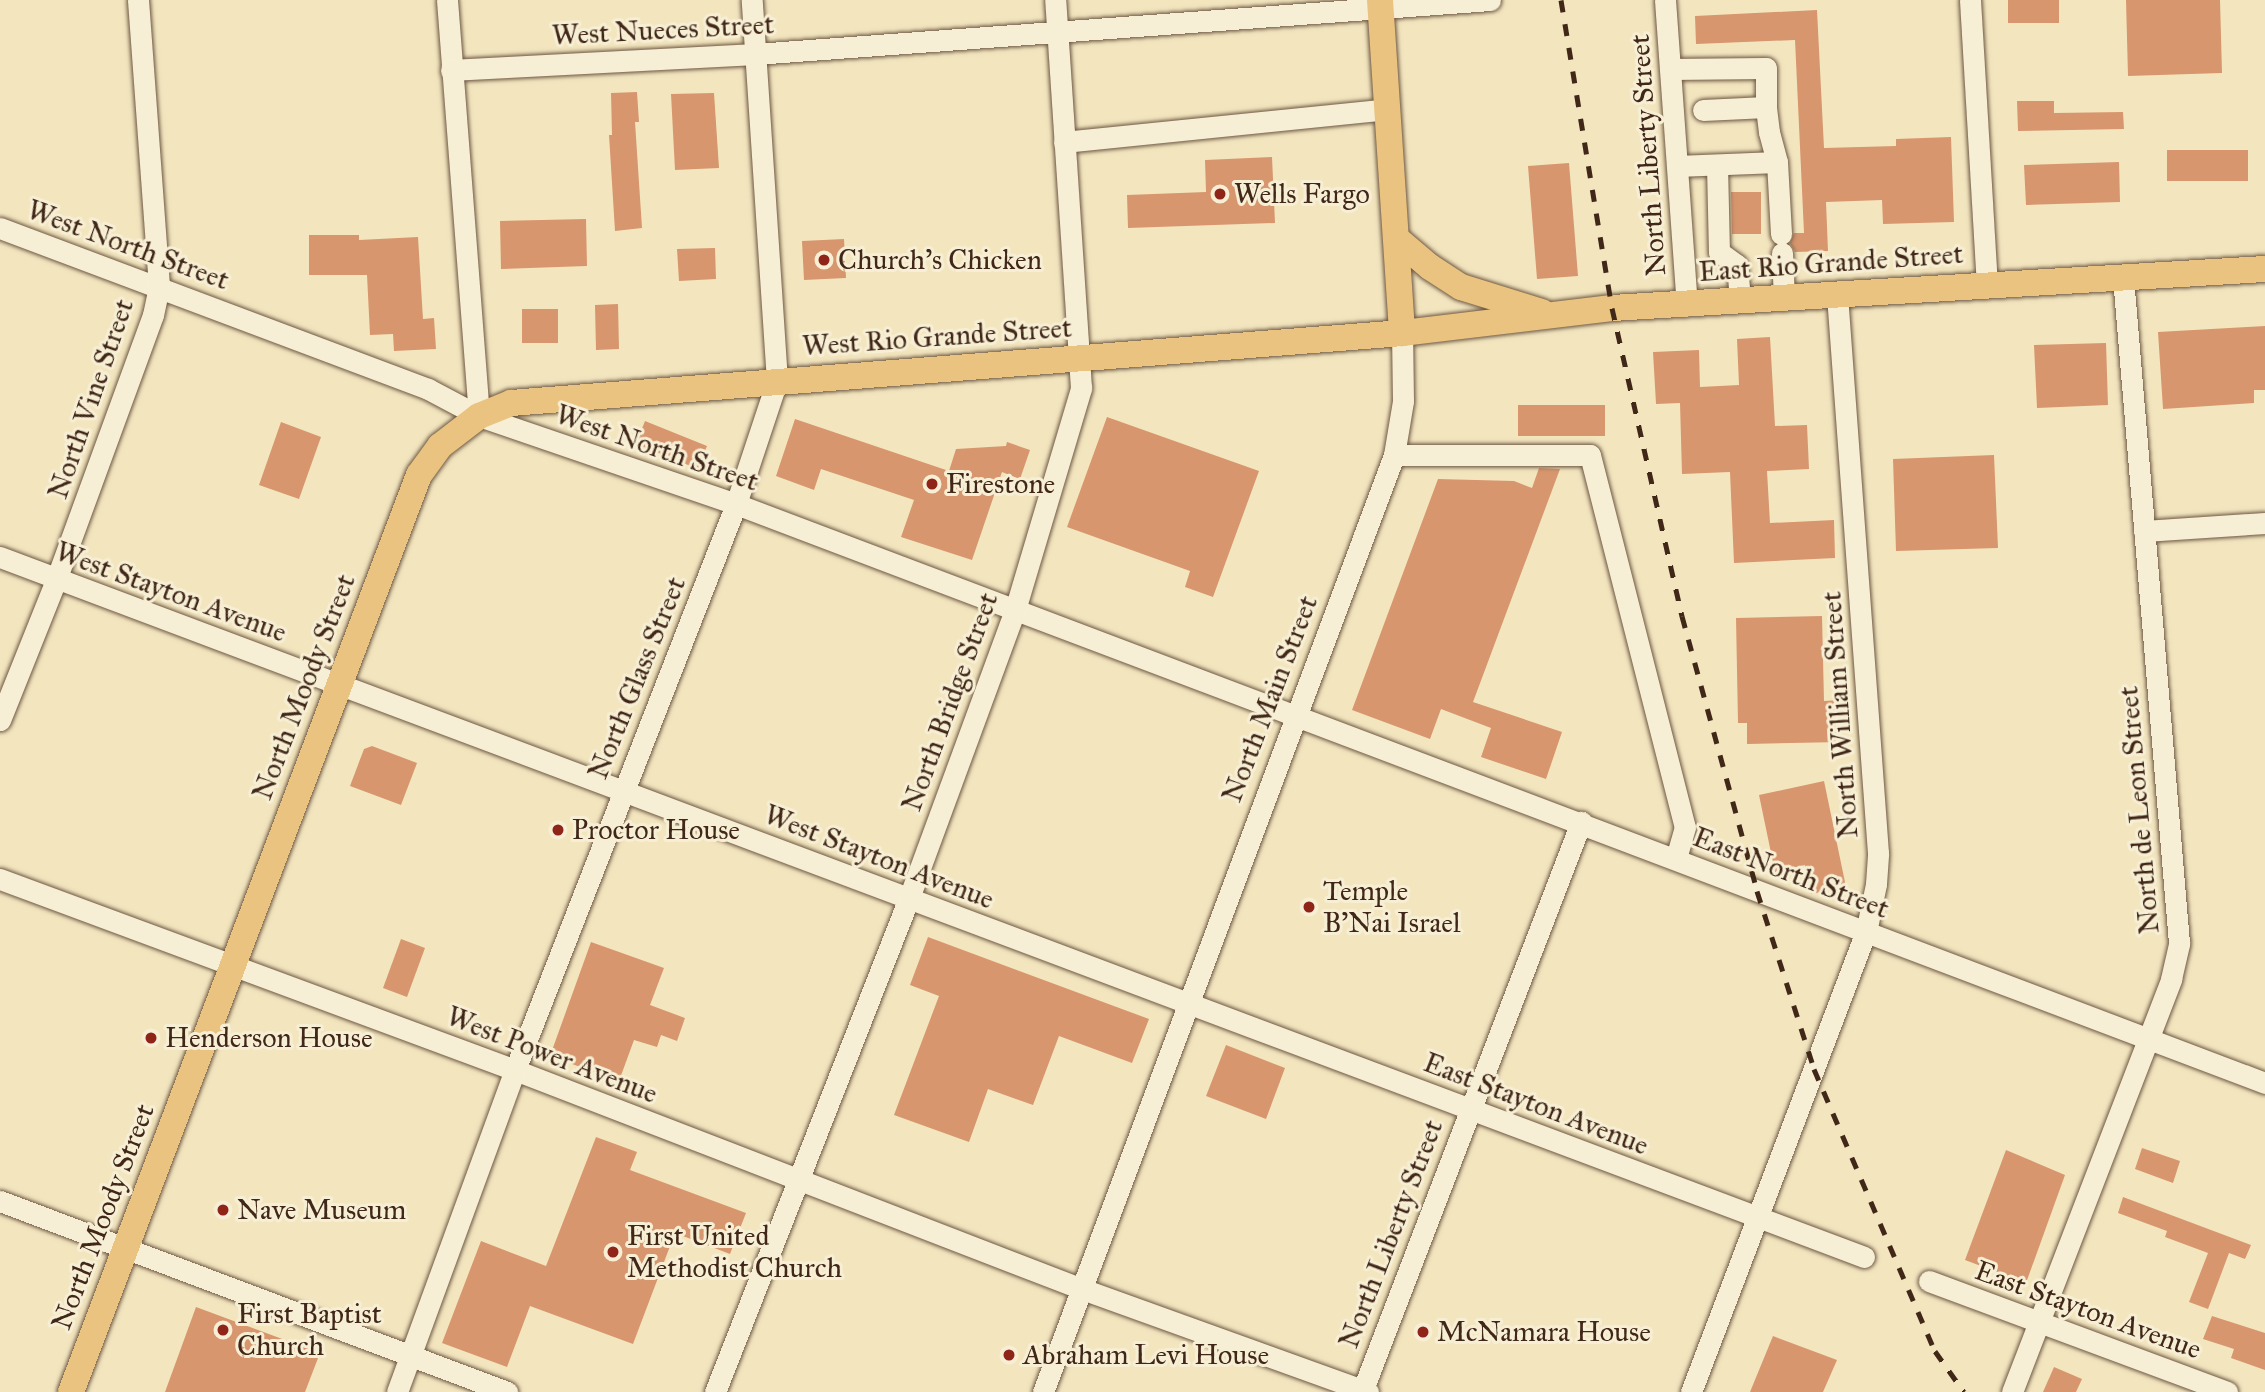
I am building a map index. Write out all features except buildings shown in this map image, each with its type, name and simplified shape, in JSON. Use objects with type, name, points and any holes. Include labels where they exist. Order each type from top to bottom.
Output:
[{"type":"main road","name":"North Main Street","points":[[1380,5],[1398,240],[1402,333]]},
{"type":"main road","points":[[1398,240],[1430,267],[1461,287],[1554,315]]},
{"type":"main road","name":"East Rio Grande Street","points":[[1402,333],[1612,308],[2265,269]]},
{"type":"main road","name":"West Rio Grande Street","points":[[480,416],[511,403],[1402,333]]},
{"type":"main road","name":"North Moody Street","points":[[71,1392],[419,475],[440,446],[480,416]]},
{"type":"street","name":"North Vine Street","points":[[0,720],[56,580],[153,315],[159,286],[138,0]]},
{"type":"street","points":[[447,0],[480,416]]},
{"type":"street","name":"North Glass Street","points":[[397,1392],[515,1070],[736,504],[777,381],[752,0]]},
{"type":"street","name":"North Bridge Street","points":[[715,1392],[909,898],[1015,610],[1081,388],[1055,0]]},
{"type":"street","name":"West Nueces Street","points":[[451,70],[755,54],[1380,5],[1490,0]]},
{"type":"street","name":"North Liberty Street","points":[[1665,0],[1687,305]]},
{"type":"street","points":[[1970,0],[1987,284]]},
{"type":"street","points":[[1670,69],[1766,68],[1766,107],[1777,162],[1784,298]]},
{"type":"street","points":[[1703,110],[1766,107]]},
{"type":"street","points":[[1064,142],[1387,109]]},
{"type":"street","points":[[1677,166],[1777,162]]},
{"type":"street","points":[[1717,164],[1719,253],[1737,265],[1740,302]]},
{"type":"street","name":"West North Street","points":[[0,228],[428,389],[480,416],[736,504],[1297,718]]},
{"type":"street","name":"North de Leon Street","points":[[2012,1392],[2171,979],[2179,943],[2123,278]]},
{"type":"street","name":"North William Street","points":[[1691,1392],[1866,932],[1878,853],[1837,295]]},
{"type":"street","name":"North Main Street","points":[[1043,1392],[1394,455],[1403,401],[1402,333]]},
{"type":"street","points":[[1394,455],[1590,455],[1685,827],[1676,859]]},
{"type":"street","points":[[2144,531],[2265,523]]},
{"type":"street","name":"West Stayton Avenue","points":[[0,557],[909,898],[1187,1006]]},
{"type":"street","name":"East North Street","points":[[1297,718],[1581,822],[2265,1083]]},
{"type":"street","name":"North Liberty Street","points":[[1364,1391],[1469,1108],[1581,822]]},
{"type":"street","name":"West Power Avenue","points":[[0,879],[515,1070],[1082,1289],[1364,1391]]},
{"type":"street","name":"East Stayton Avenue","points":[[1187,1006],[1469,1108],[1864,1257]]},
{"type":"street","points":[[0,1201],[124,1250],[507,1392]]},
{"type":"street","name":"East Stayton Avenue","points":[[1929,1281],[2227,1392]]},
{"type":"railway","points":[[1561,0],[1612,308],[1682,616],[1757,891],[1814,1069],[1935,1351],[1964,1392]]},
{"type":"place","name":"Wells Fargo","points":[[1220,194]]},
{"type":"place","name":"Church's Chicken","points":[[824,260]]},
{"type":"place","name":"Firestone","points":[[932,484]]},
{"type":"place","name":"Proctor House","points":[[558,830]]},
{"type":"place","name":"Temple B'Nai Israel","points":[[1309,907]]},
{"type":"place","name":"Henderson House","points":[[151,1038]]},
{"type":"place","name":"Nave Museum","points":[[223,1210]]},
{"type":"place","name":"First United Methodist Church","points":[[613,1252]]},
{"type":"place","name":"First Baptist Church","points":[[223,1330]]},
{"type":"place","name":"McNamara House","points":[[1423,1332]]},
{"type":"place","name":"Abraham Levi House","points":[[1009,1355]]}]
